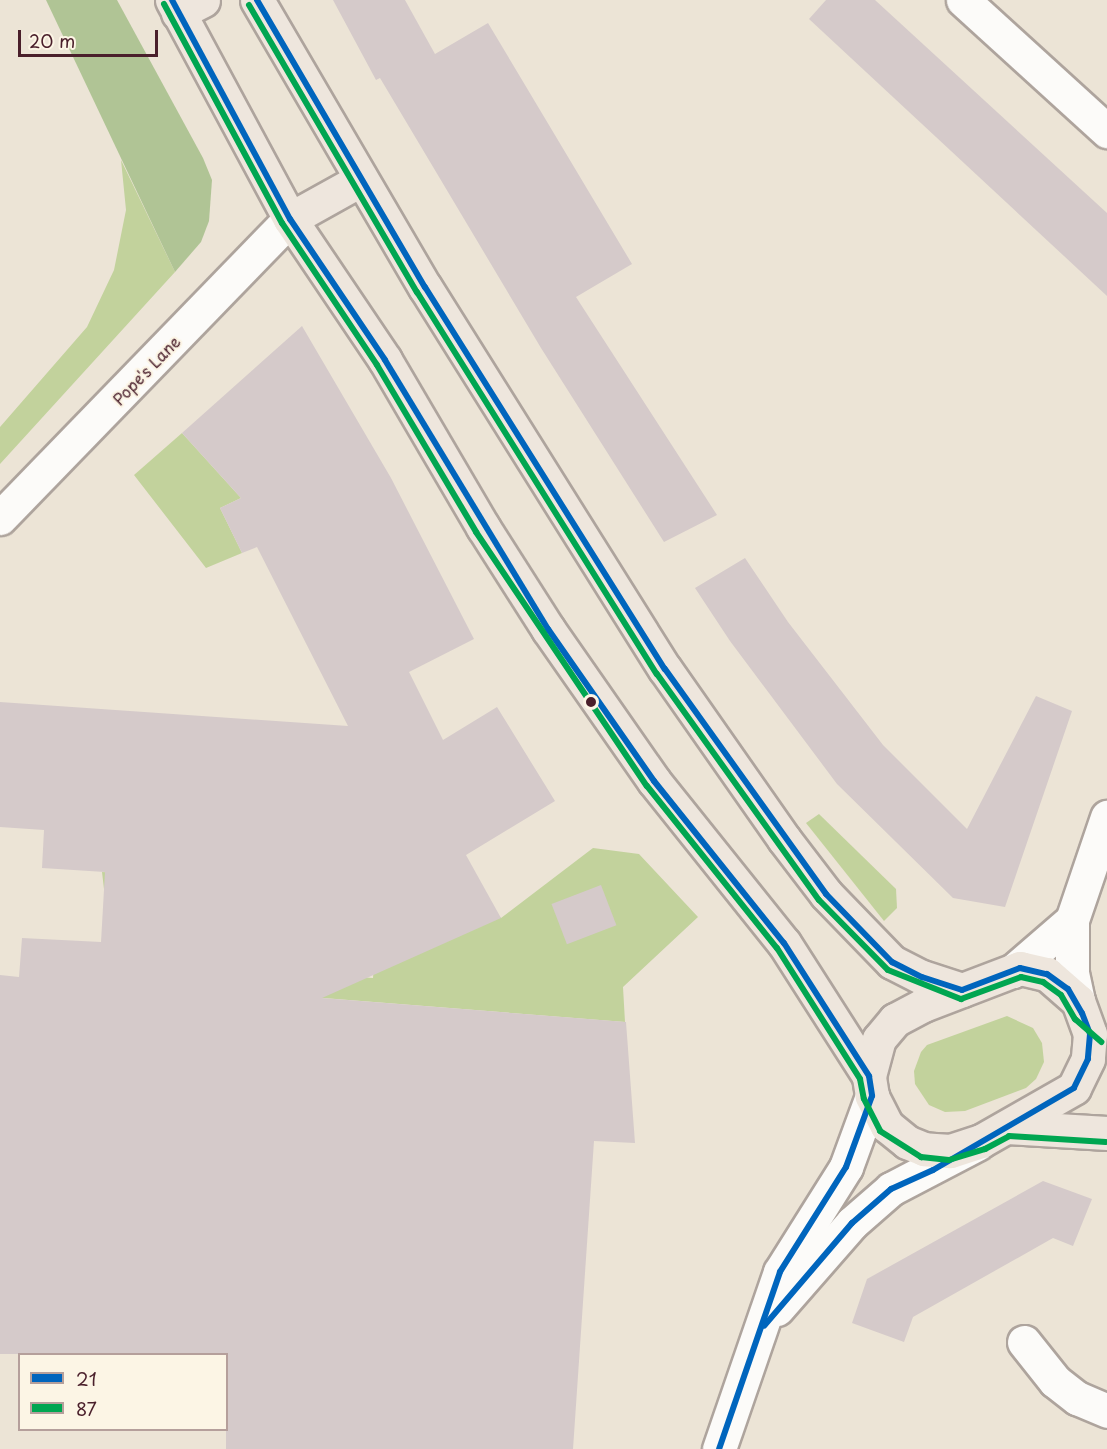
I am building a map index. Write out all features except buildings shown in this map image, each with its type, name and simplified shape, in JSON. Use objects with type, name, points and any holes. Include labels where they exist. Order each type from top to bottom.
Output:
[{"type":"main road","points":[[257,0],[360,180],[665,669],[784,839],[826,894],[892,962],[921,977],[962,990]]},
{"type":"main road","points":[[185,4],[290,219],[385,360],[548,629],[654,782],[784,943],[870,1086],[887,1126],[924,1149],[950,1151],[994,1134],[1074,1088],[1088,1059],[1090,1034],[1080,1007]]},
{"type":"main road","points":[[290,219],[360,180]]},
{"type":"main road","points":[[870,1086],[879,1039],[895,1020],[962,990],[1020,968],[1047,974],[1107,1035]]},
{"type":"main road","points":[[994,1134],[1107,1133]]},
{"type":"street","points":[[963,0],[1107,130]]},
{"type":"street","name":"Pope's Lane","points":[[0,519],[290,219]]},
{"type":"street","points":[[1080,1007],[1072,972],[1072,920],[1107,817]]},
{"type":"street","points":[[1013,971],[1072,920]]},
{"type":"street","points":[[720,1449],[764,1326],[780,1272],[846,1167],[870,1086]]},
{"type":"street","points":[[764,1326],[852,1223],[891,1189],[994,1134]]},
{"type":"street","points":[[1024,1342],[1055,1381],[1077,1398],[1107,1410]]},
{"type":"green space","points":[[46,0],[117,0],[203,158],[212,180],[209,221],[201,242],[175,272]]},
{"type":"green space","points":[[121,160],[175,272],[0,464],[0,427],[87,327],[114,270],[126,210]]},
{"type":"green space","points":[[182,433],[241,498],[220,508],[242,553],[206,568],[134,475]]},
{"type":"green space","points":[[347,726],[369,767],[501,918],[593,848],[639,854],[698,917],[623,987],[625,1022],[159,985],[164,893],[104,889],[102,872],[182,877],[177,965],[373,978],[380,881],[337,878]]},
{"type":"green space","points":[[819,814],[896,889],[897,908],[884,921],[806,823]]},
{"type":"green space","points":[[1007,1016],[1033,1028],[1042,1043],[1044,1062],[1036,1079],[1026,1088],[965,1111],[945,1112],[929,1105],[915,1084],[914,1071],[921,1052],[927,1045]]},
{"type":"transit line","name":"21","points":[[172,0],[290,219],[385,360],[548,629],[654,781],[784,943],[869,1076],[872,1096],[846,1167],[780,1272],[719,1449]]},
{"type":"transit line","name":"21","points":[[257,0],[425,287],[665,669],[826,894],[892,962],[922,977],[962,990],[1020,968],[1047,974],[1068,989],[1082,1013],[1090,1034],[1088,1059],[1074,1088],[933,1170],[891,1189],[852,1223],[764,1326]]},
{"type":"transit line","name":"87","points":[[164,4],[282,223],[377,365],[476,532],[647,786],[777,948],[860,1079],[864,1099],[880,1131],[921,1157],[949,1160],[985,1149],[1009,1136],[1106,1142]]},
{"type":"transit line","name":"87","points":[[249,5],[417,292],[657,674],[819,900],[888,970],[961,999],[1021,977],[1043,982],[1061,995],[1075,1019],[1101,1042]]}]
